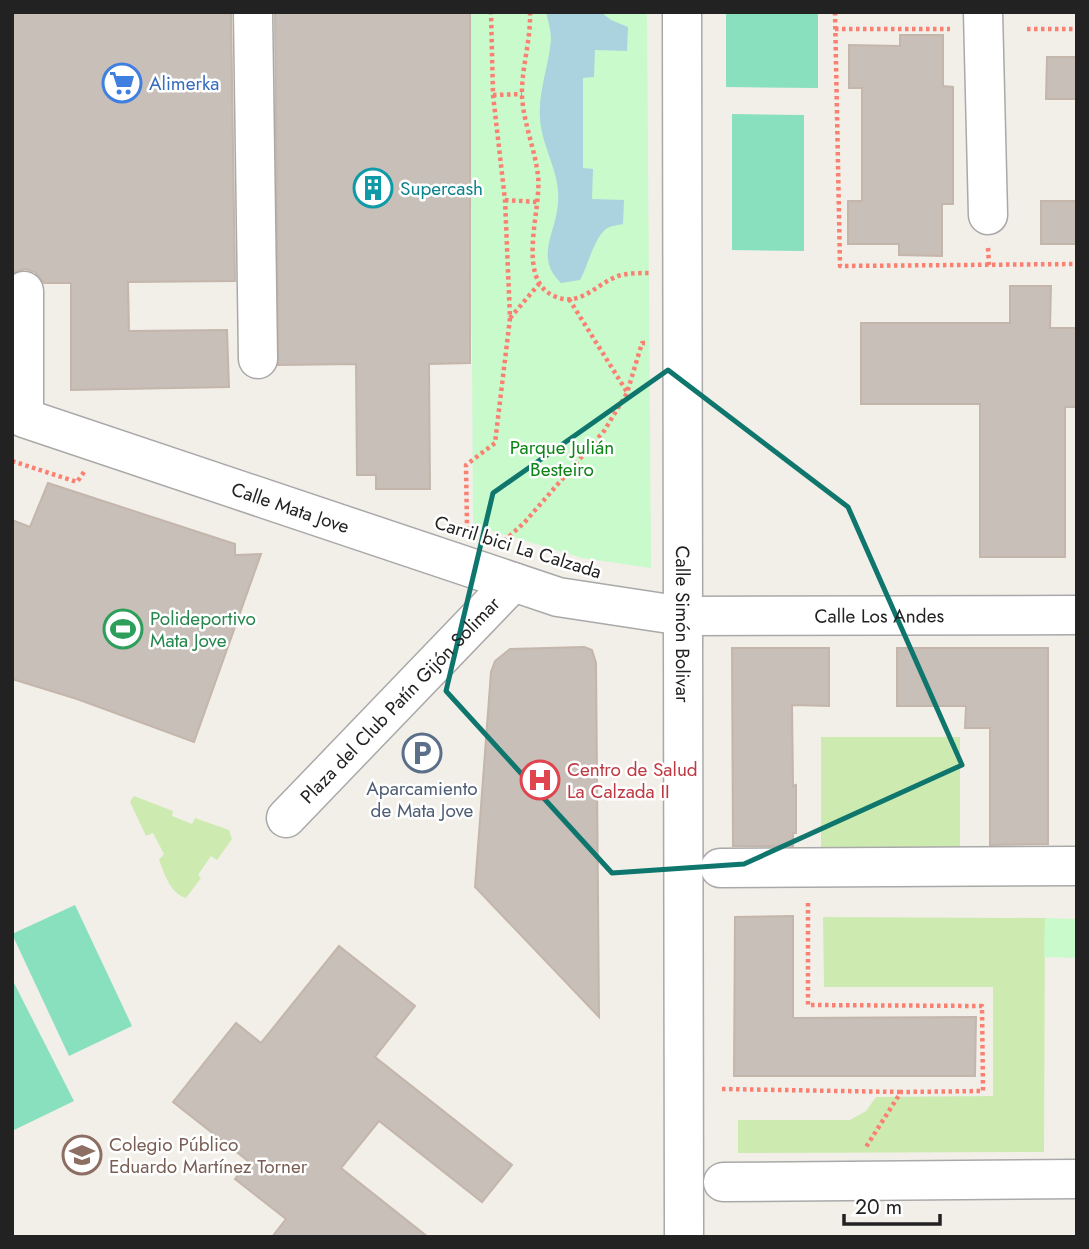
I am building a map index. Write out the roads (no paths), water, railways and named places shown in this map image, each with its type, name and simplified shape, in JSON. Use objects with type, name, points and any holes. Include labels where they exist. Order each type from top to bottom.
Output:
[{"type":"street","points":[[254,12],[258,359]]},
{"type":"street","name":"Calle Simón Bolivar","points":[[682,12],[684,1237]]},
{"type":"street","points":[[970,20],[988,215]]},
{"type":"street","name":"Calle Mata Jove","points":[[24,291],[24,418],[558,597],[683,616]]},
{"type":"street","name":"Plaza del Club Patín Gijón Solimar","points":[[286,818],[513,582]]},
{"type":"street","name":"Calle Los Andes","points":[[683,616],[1077,615]]},
{"type":"street","points":[[720,868],[1077,866]]},
{"type":"street","points":[[723,1182],[1077,1179]]},
{"type":"water","points":[[546,12],[601,12],[611,20],[628,27],[627,51],[595,50],[594,77],[583,78],[583,168],[593,169],[592,199],[624,200],[623,224],[610,227],[602,233],[580,280],[561,283],[549,264],[549,245],[558,192],[540,119],[551,39]]},
{"type":"place","name":"Alimerka","points":[[122,83]]},
{"type":"place","name":"Supercash","points":[[373,188]]},
{"type":"place","name":"Polideportivo Mata Jove","points":[[123,629]]},
{"type":"place","name":"Aparcamiento de Mata Jove","points":[[422,753]]},
{"type":"place","name":"Centro de Salud La Calzada II","points":[[540,780]]},
{"type":"place","name":"Colegio Público Eduardo Martínez Torner","points":[[82,1155]]},
{"type":"park label","name":"Parque Julián Besteiro","points":[[562,458]]}]
